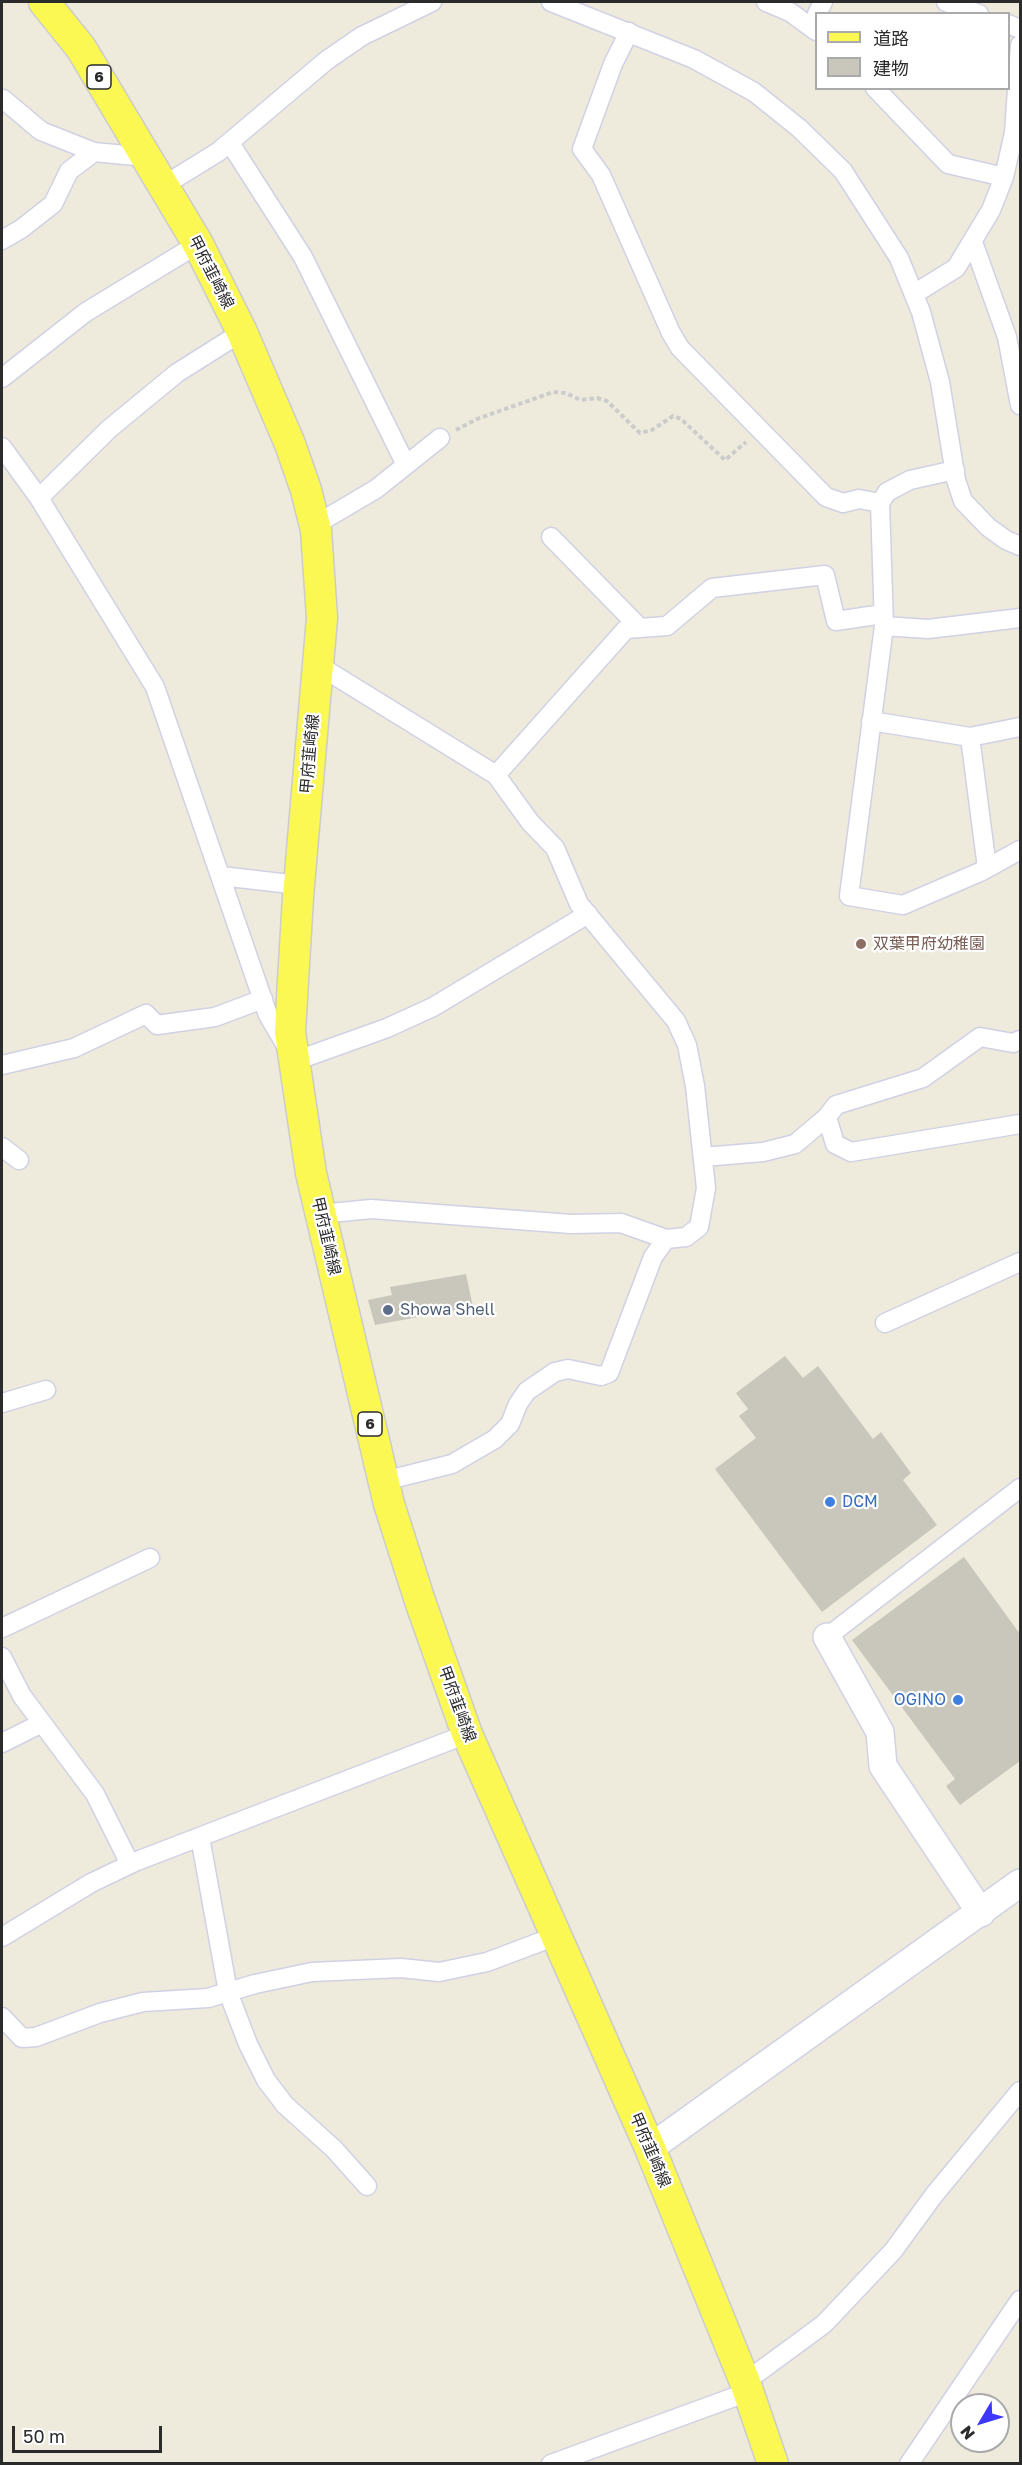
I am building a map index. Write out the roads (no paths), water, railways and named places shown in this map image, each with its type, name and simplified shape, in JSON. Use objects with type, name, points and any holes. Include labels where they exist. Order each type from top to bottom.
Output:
[{"type":"main road","name":"甲府韮崎線","points":[[44,2],[81,48],[198,243],[242,332],[290,444],[315,525],[322,618],[299,885],[290,1032],[311,1173],[384,1481],[420,1601],[467,1734],[650,2148],[746,2387],[773,2463]]},
{"type":"street","points":[[163,186],[230,143],[327,60],[362,36],[432,2]]},
{"type":"street","points":[[551,2],[694,59],[754,92],[799,128],[843,171],[899,258],[914,294],[940,382],[955,470],[963,501],[974,515],[1006,540],[1020,546]]},
{"type":"street","points":[[766,2],[815,21]]},
{"type":"street","points":[[946,2],[974,12]]},
{"type":"street","points":[[629,32],[613,64],[582,149],[601,175],[671,333],[680,348],[826,496],[843,503],[859,499],[880,503]]},
{"type":"street","points":[[914,294],[956,268],[973,242],[1004,177],[1017,133],[1020,45]]},
{"type":"street","points":[[877,90],[948,164],[1004,177]]},
{"type":"street","points":[[3,99],[41,131],[94,152],[146,157]]},
{"type":"street","points":[[230,143],[303,257],[406,465]]},
{"type":"street","points":[[2,240],[21,229],[53,204],[69,171],[94,152]]},
{"type":"street","points":[[973,242],[1018,372],[1020,405]]},
{"type":"street","points":[[2,378],[86,312],[198,243]]},
{"type":"street","points":[[39,498],[109,429],[151,394],[177,373],[242,332]]},
{"type":"street","points":[[315,525],[376,489],[440,438]]},
{"type":"street","points":[[2,447],[39,498],[155,687],[268,1015],[295,1061],[387,1028],[433,1007],[588,914]]},
{"type":"street","points":[[955,470],[910,480],[887,492],[880,503],[884,620],[849,896],[903,905],[987,868],[1020,850]]},
{"type":"street","points":[[550,537],[640,628]]},
{"type":"street","points":[[496,775],[626,629],[667,626],[712,588],[825,575],[836,621],[884,620],[928,629],[1020,618]]},
{"type":"street","points":[[318,664],[496,775],[530,822],[555,848],[579,904],[676,1021],[687,1045],[695,1086],[706,1188],[699,1227],[686,1237],[666,1239],[621,1223],[571,1224],[371,1209],[321,1214]]},
{"type":"street","points":[[871,721],[970,737],[1020,727]]},
{"type":"street","points":[[970,737],[987,868]]},
{"type":"street","points":[[221,876],[299,885]]},
{"type":"street","points":[[2,1065],[74,1048],[146,1014],[157,1025],[214,1017],[263,999]]},
{"type":"street","points":[[703,1157],[763,1152],[795,1144],[826,1117],[836,1105],[923,1078],[980,1037],[1012,1043],[1020,1040]]},
{"type":"street","points":[[826,1117],[835,1144],[851,1152],[1020,1124]]},
{"type":"street","points":[[2,1147],[19,1160]]},
{"type":"street","points":[[384,1481],[452,1464],[495,1440],[510,1424],[518,1404],[527,1391],[555,1372],[568,1369],[601,1376],[609,1373],[653,1257],[666,1239]]},
{"type":"street","points":[[885,1323],[1020,1262]]},
{"type":"street","points":[[2,1403],[46,1390]]},
{"type":"street","points":[[981,1914],[883,1766],[880,1732],[827,1637],[1020,1488]]},
{"type":"street","points":[[2,1628],[150,1558]]},
{"type":"street","points":[[2,1657],[22,1696],[95,1794],[130,1864]]},
{"type":"street","points":[[2,1743],[42,1723]]},
{"type":"street","points":[[2,1937],[92,1883],[130,1864],[467,1734]]},
{"type":"street","points":[[200,1837],[228,1992],[248,2044],[266,2080],[285,2105],[334,2149],[367,2186]]},
{"type":"street","points":[[650,2148],[981,1914],[1020,1883]]},
{"type":"street","points":[[2,2017],[22,2038],[36,2037],[100,2013],[143,2002],[208,1998],[312,1972],[401,1968],[439,1972],[487,1962],[556,1936]]},
{"type":"street","points":[[551,2463],[746,2387],[824,2324],[893,2251],[934,2195],[1020,2091]]},
{"type":"street","points":[[909,2463],[1020,2300]]},
{"type":"place","name":"双葉甲府幼稚園","points":[[861,944]]},
{"type":"place","name":"Showa Shell","points":[[388,1310]]},
{"type":"place","name":"DCM","points":[[830,1502]]},
{"type":"place","name":"OGINO","points":[[958,1700]]}]
